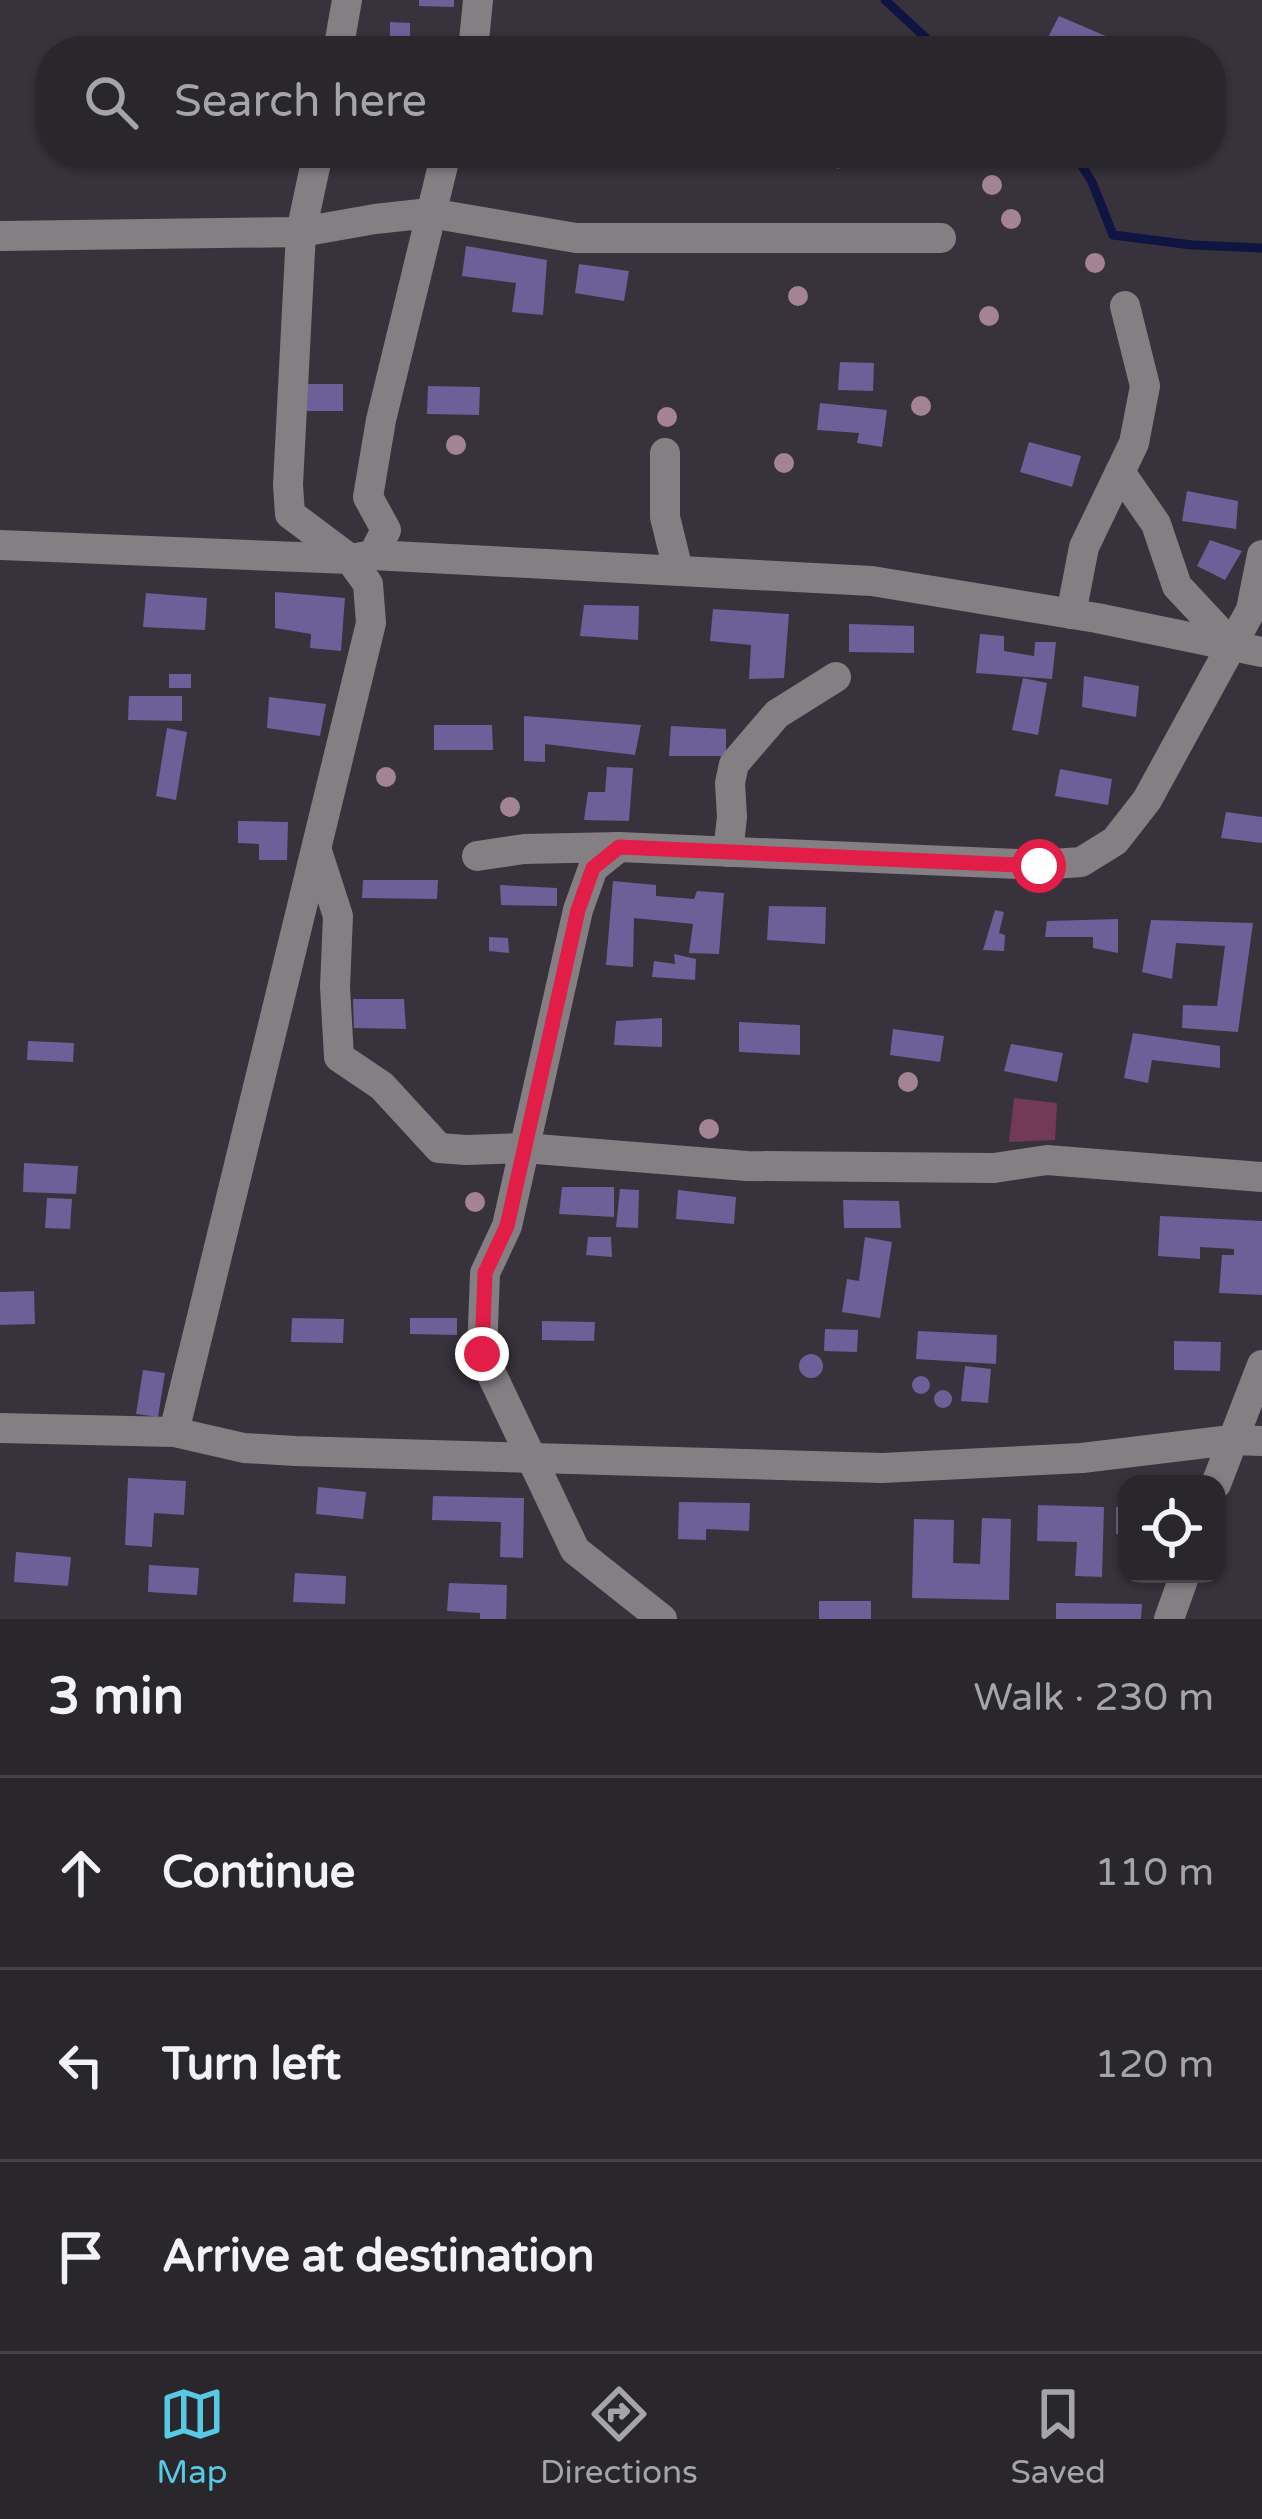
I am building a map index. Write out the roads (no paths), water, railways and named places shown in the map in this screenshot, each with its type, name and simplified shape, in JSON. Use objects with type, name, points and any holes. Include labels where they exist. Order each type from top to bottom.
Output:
[{"type":"street","points":[[341,36],[347,0]]},
{"type":"street","points":[[474,36],[478,0]]},
{"type":"street","points":[[174,1432],[371,622],[361,557],[290,514],[301,232],[315,168]]},
{"type":"street","points":[[361,557],[386,530],[368,497],[442,168]]},
{"type":"street","points":[[0,236],[301,232],[430,213],[575,238],[941,238]]},
{"type":"street","points":[[1071,614],[1084,547],[1134,443],[1145,386],[1125,306]]},
{"type":"street","points":[[665,454],[665,518],[678,570]]},
{"type":"street","points":[[1120,472],[1156,524],[1177,586],[1247,649]]},
{"type":"street","points":[[0,544],[872,581],[1247,649]]},
{"type":"street","points":[[477,856],[524,849],[619,847],[1039,866],[1081,862],[1115,841],[1148,800],[1247,649],[1262,555]]},
{"type":"street","points":[[728,852],[734,764],[777,714],[836,677]]},
{"type":"street","points":[[619,847],[593,868],[578,910],[507,1226],[485,1273],[482,1354],[574,1550],[662,1619]]},
{"type":"street","points":[[317,851],[338,916],[339,1057],[382,1085],[439,1148],[524,1148],[747,1166],[994,1168],[1047,1160],[1262,1177]]},
{"type":"street","points":[[1222,1475],[1247,1440],[1262,1365]]},
{"type":"street","points":[[0,1428],[174,1432],[244,1448],[882,1468],[1082,1458],[1247,1440]]},
{"type":"street","points":[[1169,1619],[1182,1583]]},
{"type":"waterway","points":[[885,0],[924,36]]},
{"type":"waterway","points":[[1083,168],[1113,235],[1262,248]]}]
